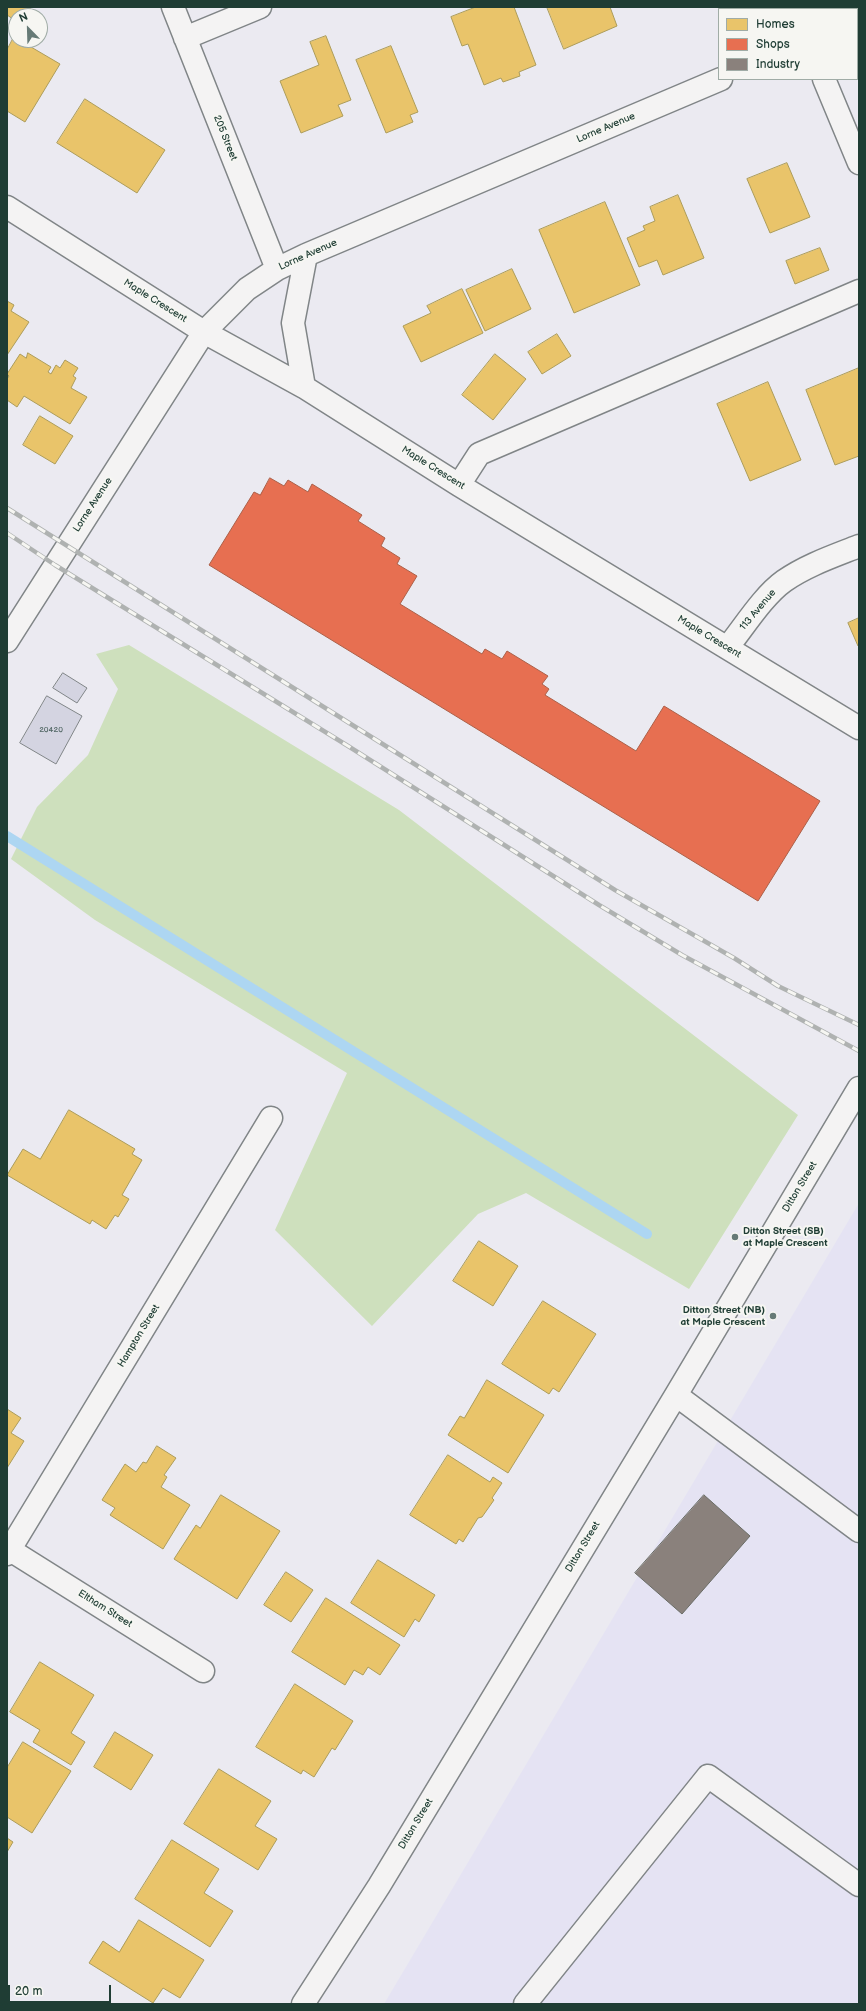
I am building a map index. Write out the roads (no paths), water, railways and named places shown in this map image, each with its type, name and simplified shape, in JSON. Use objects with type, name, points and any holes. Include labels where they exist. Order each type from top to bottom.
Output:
[{"type":"street","name":"205 Street","points":[[173,7],[277,268]]},
{"type":"street","points":[[185,38],[260,7]]},
{"type":"street","name":"Lorne Avenue","points":[[7,640],[204,332],[247,289],[277,268],[306,255],[718,80]]},
{"type":"street","points":[[824,80],[859,163]]},
{"type":"street","name":"Maple Crescent","points":[[7,207],[204,332],[304,387],[459,485],[859,728]]},
{"type":"street","points":[[304,387],[293,323],[306,255]]},
{"type":"street","points":[[459,485],[479,454],[859,291]]},
{"type":"street","name":"113 Avenue","points":[[727,648],[766,598],[783,581],[807,568],[859,546]]},
{"type":"street","name":"Ditton Street","points":[[303,2004],[379,1886],[676,1395],[859,1088]]},
{"type":"street","name":"Hampton Street","points":[[8,1551],[271,1118]]},
{"type":"street","points":[[676,1395],[859,1531]]},
{"type":"street","name":"Eltham Street","points":[[8,1551],[203,1671]]},
{"type":"street","points":[[525,2004],[708,1776],[859,1885]]},
{"type":"waterway","points":[[7,836],[647,1234]]},
{"type":"railway","points":[[7,508],[615,890],[734,958],[778,986],[859,1025]]},
{"type":"railway","points":[[7,533],[55,565],[348,746],[599,905],[682,955],[859,1051]]},
{"type":"place","name":"Ditton Street (SB) at Maple Crescent","points":[[735,1237]]},
{"type":"place","name":"Ditton Street (NB) at Maple Crescent","points":[[773,1316]]}]
